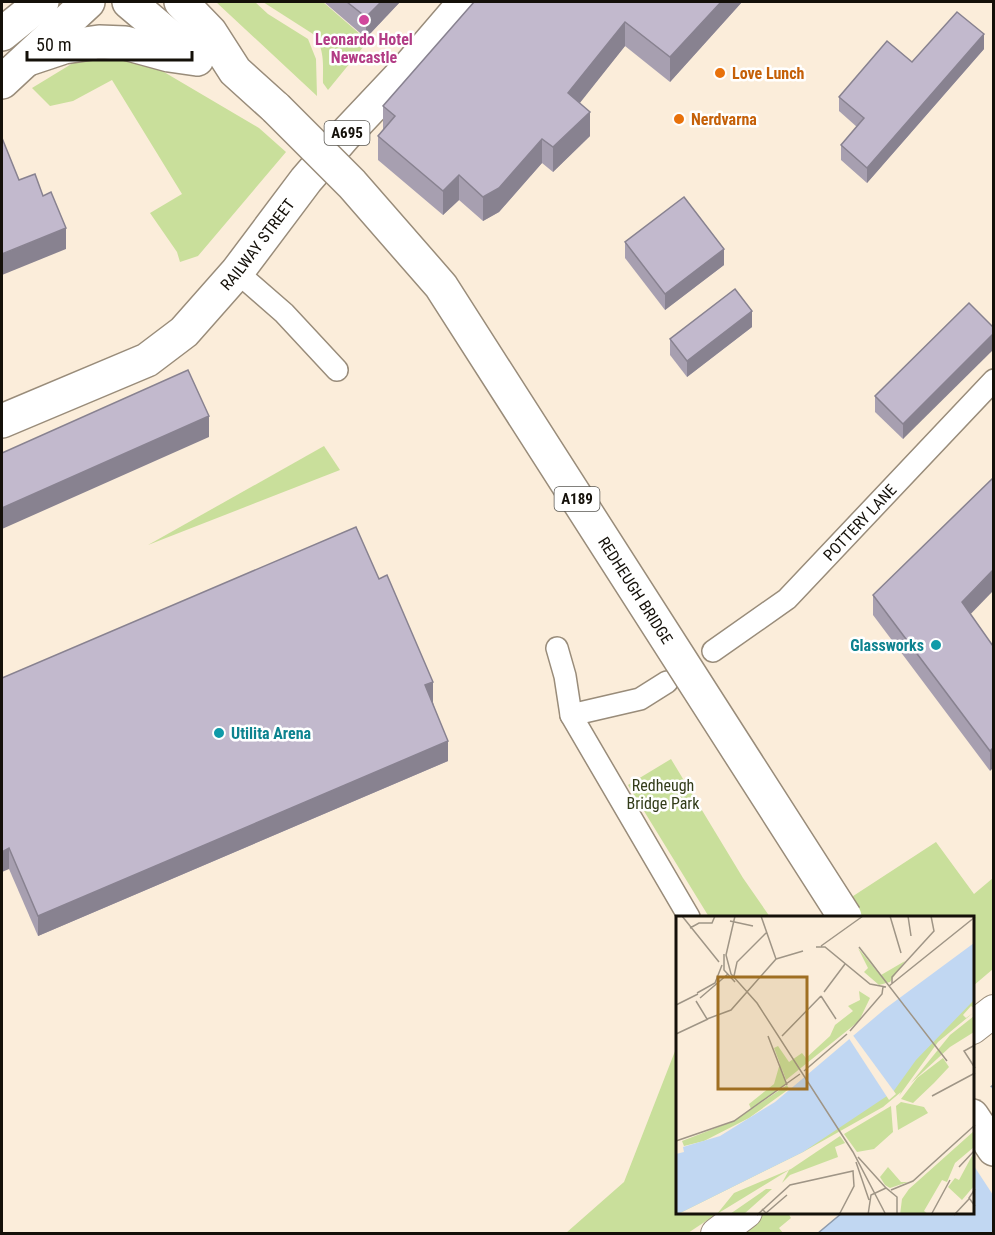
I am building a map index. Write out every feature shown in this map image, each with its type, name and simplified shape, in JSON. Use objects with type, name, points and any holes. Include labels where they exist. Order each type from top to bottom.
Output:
[{"type":"main road","points":[[2,34],[42,2]]},
{"type":"main road","points":[[2,81],[88,2]]},
{"type":"main road","name":"A189","points":[[129,2],[197,59],[235,71]]},
{"type":"main road","name":"A189","points":[[182,2],[210,32],[235,71]]},
{"type":"main road","name":"RAILWAY STREET","points":[[2,421],[147,360],[184,332],[237,272],[306,180],[465,2]]},
{"type":"main road","points":[[28,59],[63,47],[99,42],[125,43],[170,55],[197,59]]},
{"type":"main road","name":"REDHEUGH BRIDGE","points":[[235,71],[276,108],[352,184],[441,286],[844,916]]},
{"type":"main road","points":[[974,1119],[993,1149]]},
{"type":"street","points":[[237,272],[284,313],[337,370]]},
{"type":"street","name":"POTTERY LANE","points":[[713,651],[787,599],[993,380]]},
{"type":"street","points":[[557,648],[565,676],[571,715],[688,916]]},
{"type":"street","points":[[571,715],[640,699],[667,681]]},
{"type":"street","points":[[974,1026],[993,1011]]},
{"type":"street","points":[[717,1233],[743,1214]]},
{"type":"green space","points":[[216,2],[255,2],[268,14],[308,39],[316,59],[317,96]]},
{"type":"green space","points":[[263,2],[323,2],[368,41],[328,90],[323,83],[323,63],[317,39],[313,34]]},
{"type":"green space","points":[[100,59],[147,62],[259,128],[286,152],[198,256],[180,262],[177,252],[150,213],[182,194],[112,80],[73,101],[50,106],[32,88],[73,63]]},
{"type":"green space","points":[[324,446],[340,470],[148,545]]},
{"type":"green space","name":"Redheugh Bridge Park","points":[[671,759],[743,878],[769,916],[708,916],[628,785]]},
{"type":"green space","points":[[936,842],[974,894],[993,878],[993,969],[974,985],[974,916],[823,916]]},
{"type":"green space","points":[[676,1049],[676,1214],[716,1214],[688,1233],[566,1233],[624,1182]]},
{"type":"green space","points":[[745,1214],[789,1214],[791,1218],[779,1228],[783,1233],[717,1234]]},
{"type":"water","points":[[993,1085],[993,1233],[817,1234],[841,1214],[974,1214],[974,1102]]},
{"type":"pier","points":[[989,1085],[994,1091],[993,1195],[974,1166],[974,1097]]},
{"type":"building","points":[[347,2],[381,2],[366,17]]},
{"type":"building","points":[[474,2],[721,2],[670,57],[625,22],[568,93],[590,112],[553,147],[542,139],[499,188],[483,197],[459,175],[443,191],[378,136],[395,116],[383,106]]},
{"type":"building","points":[[957,12],[984,34],[867,168],[841,145],[864,118],[839,97],[887,41],[912,62]]},
{"type":"building","points":[[2,138],[19,180],[35,174],[43,196],[51,192],[66,228],[2,254]]},
{"type":"building","points":[[684,197],[724,249],[665,294],[625,242]]},
{"type":"building","points":[[735,289],[752,311],[687,361],[670,339]]},
{"type":"building","points":[[969,303],[993,327],[993,334],[903,424],[875,396]]},
{"type":"building","points":[[188,370],[209,416],[2,508],[2,453]]},
{"type":"building","name":"Glassworks","points":[[993,478],[993,570],[962,602],[993,646],[993,748],[990,751],[873,595]]},
{"type":"building","name":"Utilita Arena","points":[[356,527],[379,579],[387,575],[433,682],[425,685],[448,741],[38,916],[9,848],[2,852],[2,678]]},
{"type":"place","name":"Leonardo Hotel Newcastle","points":[[364,20]]},
{"type":"place","name":"Love Lunch","points":[[720,73]]},
{"type":"place","name":"Nerdvarna","points":[[679,119]]},
{"type":"place","name":"Glassworks","points":[[936,645]]},
{"type":"place","name":"Utilita Arena","points":[[219,733]]}]
